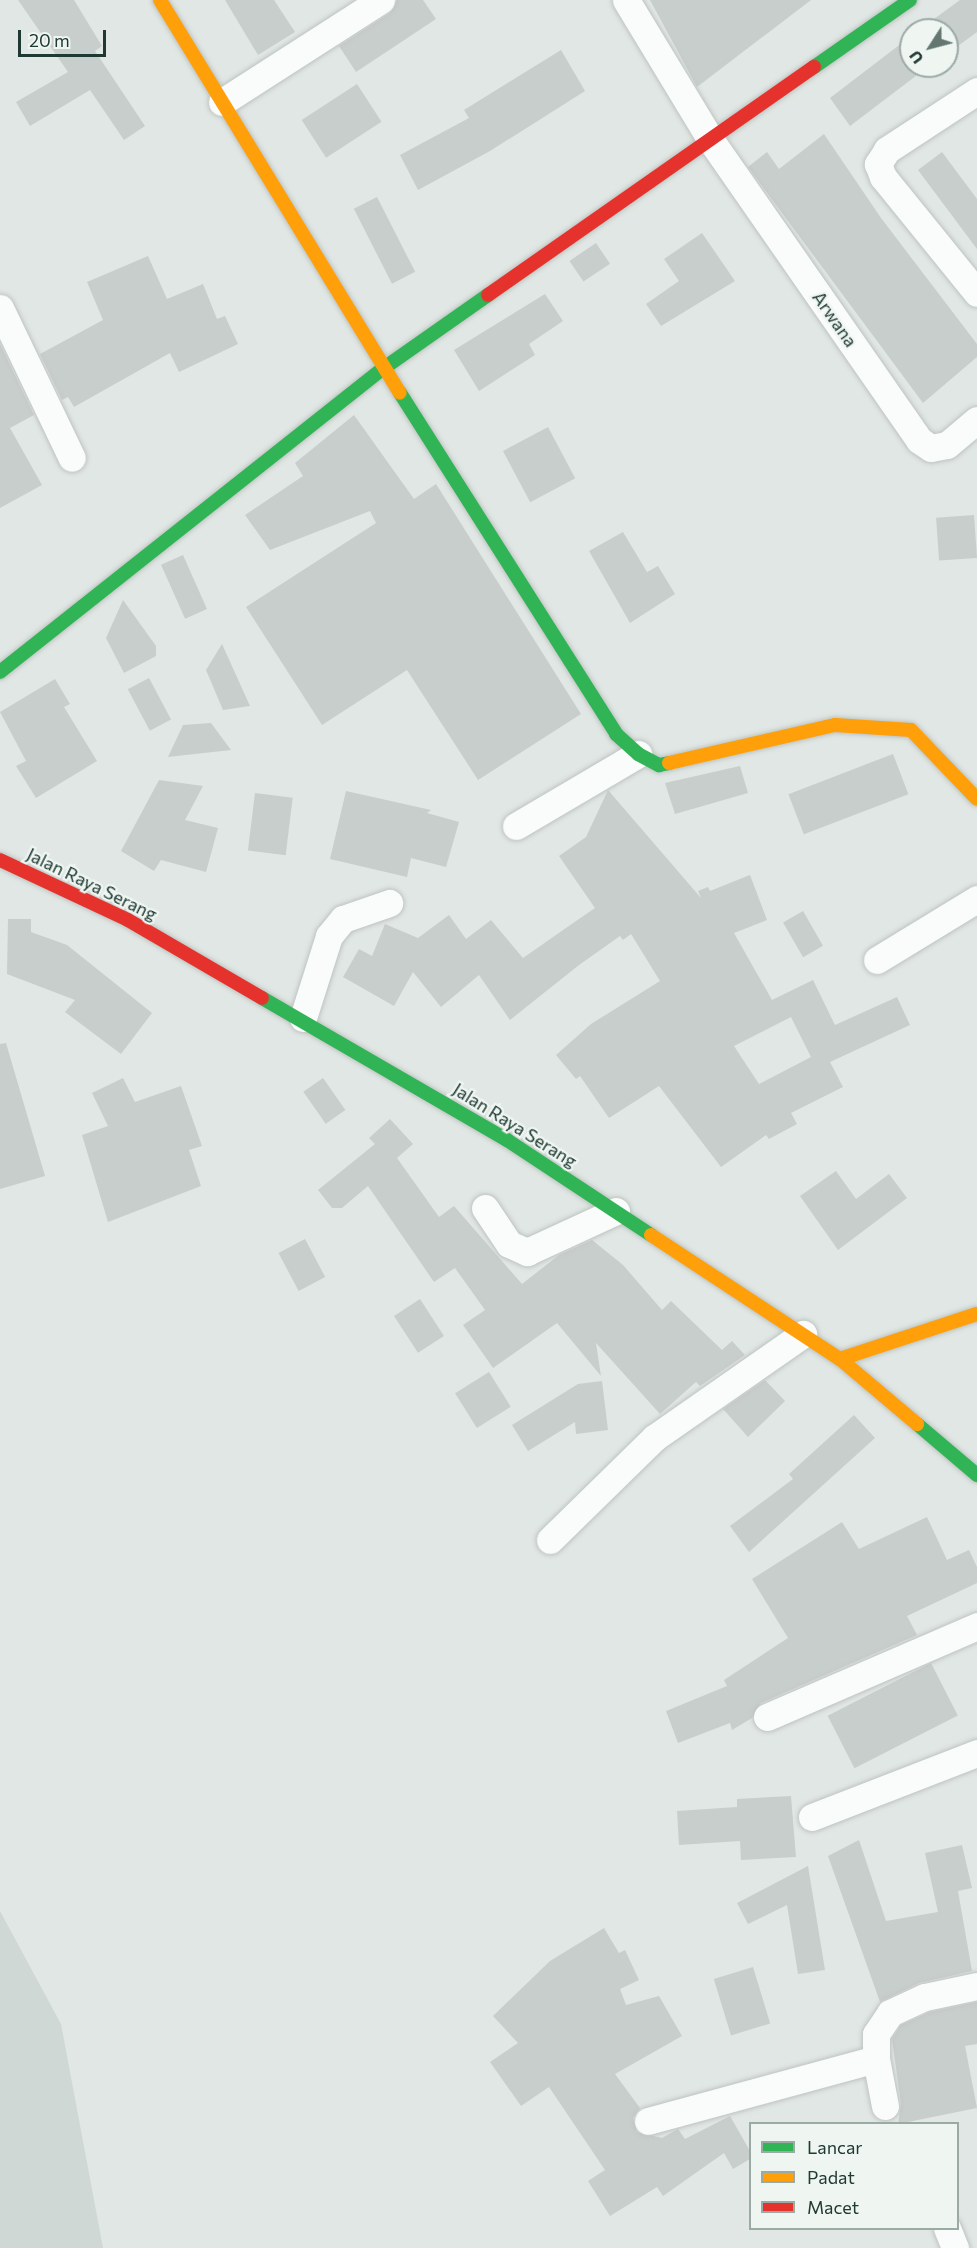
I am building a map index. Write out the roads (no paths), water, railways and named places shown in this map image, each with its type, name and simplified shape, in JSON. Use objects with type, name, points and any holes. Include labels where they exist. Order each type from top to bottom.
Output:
[{"type":"main road","points":[[160,0],[384,368],[616,734],[638,754],[659,765],[835,725],[910,730],[977,799]]},
{"type":"main road","points":[[0,672],[384,368],[712,142],[910,0]]},
{"type":"main road","name":"Jalan Raya Serang","points":[[0,860],[128,920],[303,1018],[616,1211],[840,1359],[977,1475]]},
{"type":"main road","points":[[840,1359],[977,1314]]},
{"type":"street","points":[[222,102],[381,0]]},
{"type":"street","name":"Arwana","points":[[626,0],[712,142],[919,440],[931,448],[947,445],[977,420]]},
{"type":"street","points":[[977,91],[886,150],[878,164],[883,177],[977,293]]},
{"type":"street","points":[[0,308],[72,458]]},
{"type":"street","points":[[516,826],[638,754]]},
{"type":"street","points":[[877,960],[977,899]]},
{"type":"street","points":[[303,1018],[329,936],[343,920],[389,903]]},
{"type":"street","points":[[485,1208],[509,1244],[527,1252],[616,1211]]},
{"type":"street","points":[[550,1540],[654,1438],[803,1334]]},
{"type":"street","points":[[767,1717],[977,1626]]},
{"type":"street","points":[[812,1817],[977,1753]]},
{"type":"street","points":[[885,2106],[876,2059],[876,2034],[890,2013],[925,1997],[977,1986]]},
{"type":"street","points":[[648,2121],[876,2059]]},
{"type":"street","points":[[947,2230],[955,2248]]}]
